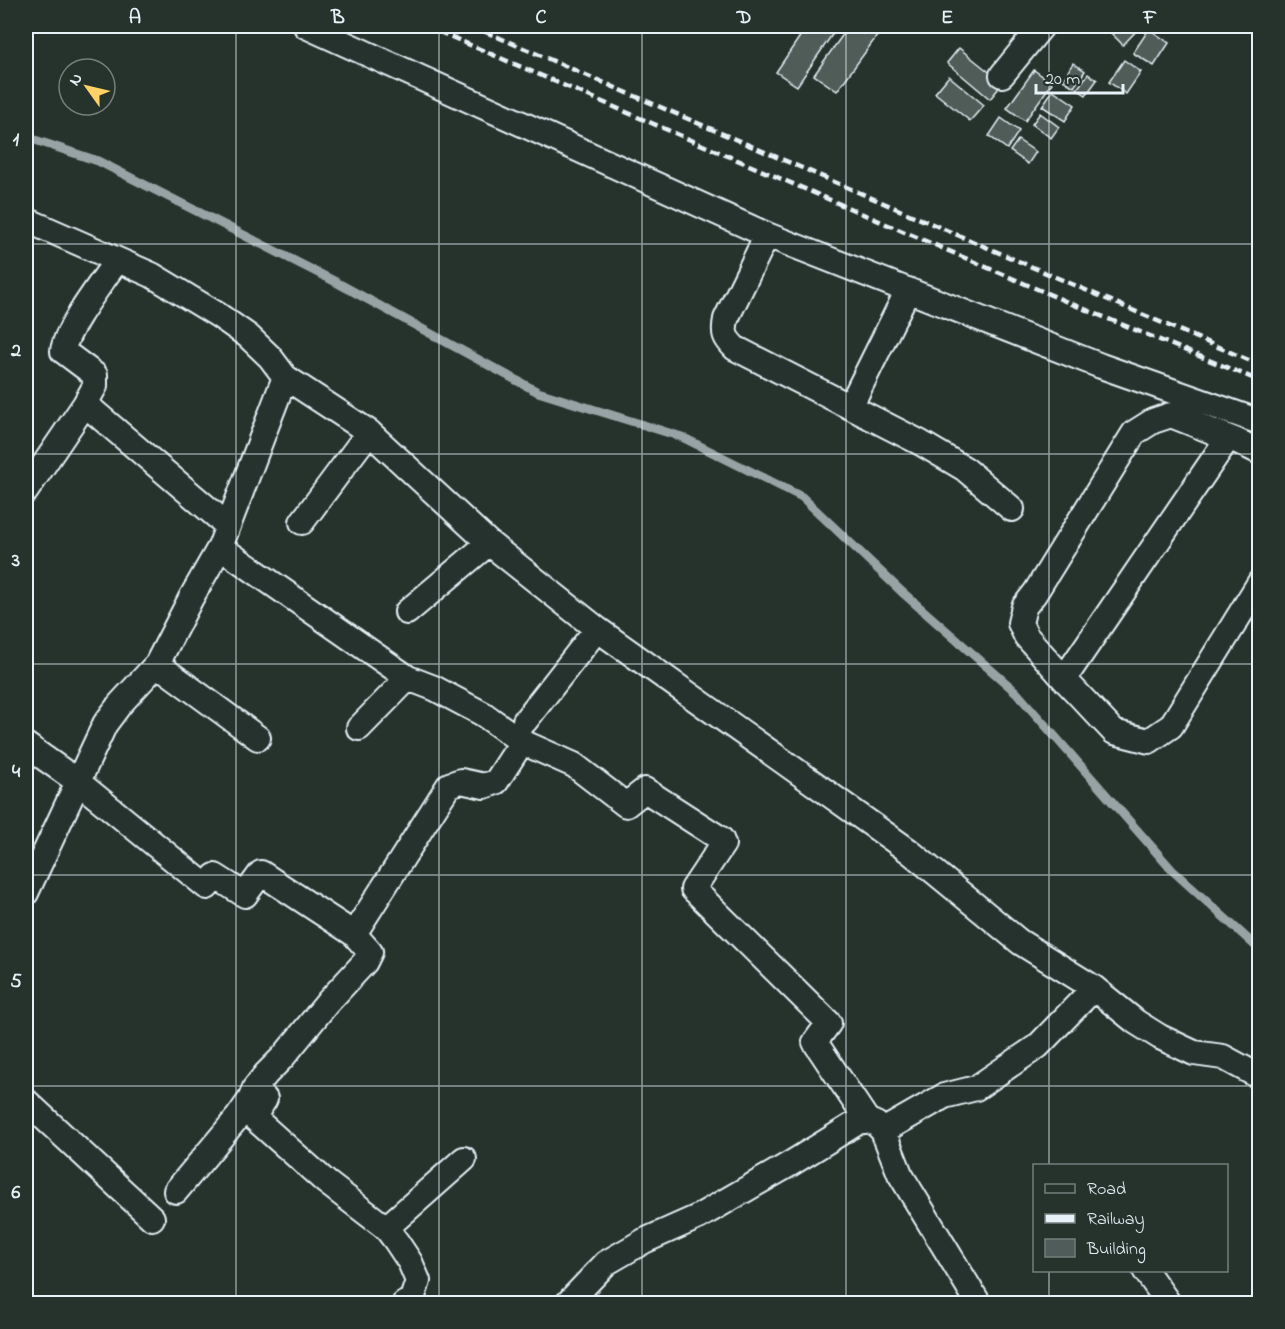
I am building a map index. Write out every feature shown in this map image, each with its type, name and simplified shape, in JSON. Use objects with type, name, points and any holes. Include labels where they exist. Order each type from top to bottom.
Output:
[{"type":"street","points":[[306,26],[767,235],[1101,366],[1260,422]]},
{"type":"street","points":[[1002,75],[1042,26]]},
{"type":"street","points":[[26,221],[152,275],[218,315],[248,336],[270,357],[285,377],[369,432],[489,543],[597,629],[909,851],[1020,942],[1094,988],[1136,1022],[1160,1037],[1194,1053],[1223,1058],[1260,1077]]},
{"type":"street","points":[[767,235],[726,319],[724,330],[727,340],[735,348],[921,443],[965,469],[1012,509]]},
{"type":"street","points":[[26,491],[95,386],[95,375],[63,351],[64,343],[117,260]]},
{"type":"street","points":[[850,407],[908,290]]},
{"type":"street","points":[[26,893],[105,724],[157,664],[224,536],[285,377]]},
{"type":"street","points":[[85,404],[224,536],[408,678],[524,731],[574,765],[626,805],[645,790],[721,839],[723,844],[693,889],[829,1023],[815,1042],[875,1125],[900,1174],[979,1304]]},
{"type":"street","points":[[1260,452],[1171,415],[1153,421],[1134,433],[1035,593],[1024,607],[1020,623],[1026,636],[1114,732],[1149,741],[1171,726],[1260,582]]},
{"type":"street","points":[[302,522],[369,432]]},
{"type":"street","points":[[1064,679],[1228,438]]},
{"type":"street","points":[[407,612],[489,543]]},
{"type":"street","points":[[354,934],[449,785],[460,781],[484,786],[496,782],[524,731],[597,629]]},
{"type":"street","points":[[157,664],[258,738]]},
{"type":"street","points":[[359,728],[408,678]]},
{"type":"street","points":[[26,745],[77,781],[207,887],[215,876],[245,895],[261,873],[354,934],[370,952],[365,962],[255,1088],[238,1117],[176,1191]]},
{"type":"street","points":[[567,1304],[606,1263],[644,1241],[698,1217],[858,1122],[875,1125],[944,1096],[976,1088],[1038,1046],[1094,988]]},
{"type":"street","points":[[255,1088],[265,1099],[254,1117],[326,1182],[386,1228],[396,1241],[410,1262],[418,1281],[411,1299],[404,1304]]},
{"type":"street","points":[[26,1101],[152,1218]]},
{"type":"street","points":[[386,1228],[464,1159]]},
{"type":"street","points":[[1146,1272],[1169,1304]]},
{"type":"building","points":[[807,26],[838,26],[797,86],[776,72]]},
{"type":"building","points":[[849,26],[870,26],[880,32],[837,91],[814,75]]},
{"type":"building","points":[[1104,26],[1141,26],[1123,45]]},
{"type":"building","points":[[1149,29],[1169,43],[1154,66],[1133,53]]},
{"type":"building","points":[[959,48],[1003,83],[990,99],[947,63]]},
{"type":"building","points":[[1124,60],[1141,72],[1126,94],[1109,82]]},
{"type":"building","points":[[1073,63],[1085,71],[1074,87],[1063,80]]},
{"type":"building","points":[[1034,70],[1052,83],[1025,121],[1007,108]]},
{"type":"building","points":[[1088,74],[1097,80],[1086,95],[1077,89]]},
{"type":"building","points":[[949,76],[984,105],[970,121],[935,93]]},
{"type":"building","points":[[1053,90],[1075,105],[1065,121],[1042,106]]},
{"type":"building","points":[[1040,113],[1059,127],[1051,138],[1032,124]]},
{"type":"building","points":[[1001,118],[1019,131],[1007,149],[989,136]]},
{"type":"building","points":[[1018,140],[1036,152],[1028,164],[1010,151]]},
{"type":"waterway","points":[[26,137],[98,161],[334,281],[538,392],[682,437],[802,497],[902,592],[1016,692],[1172,870],[1260,950]]},
{"type":"railway","points":[[426,26],[1072,304],[1260,381]]},
{"type":"railway","points":[[472,26],[1260,365]]}]
